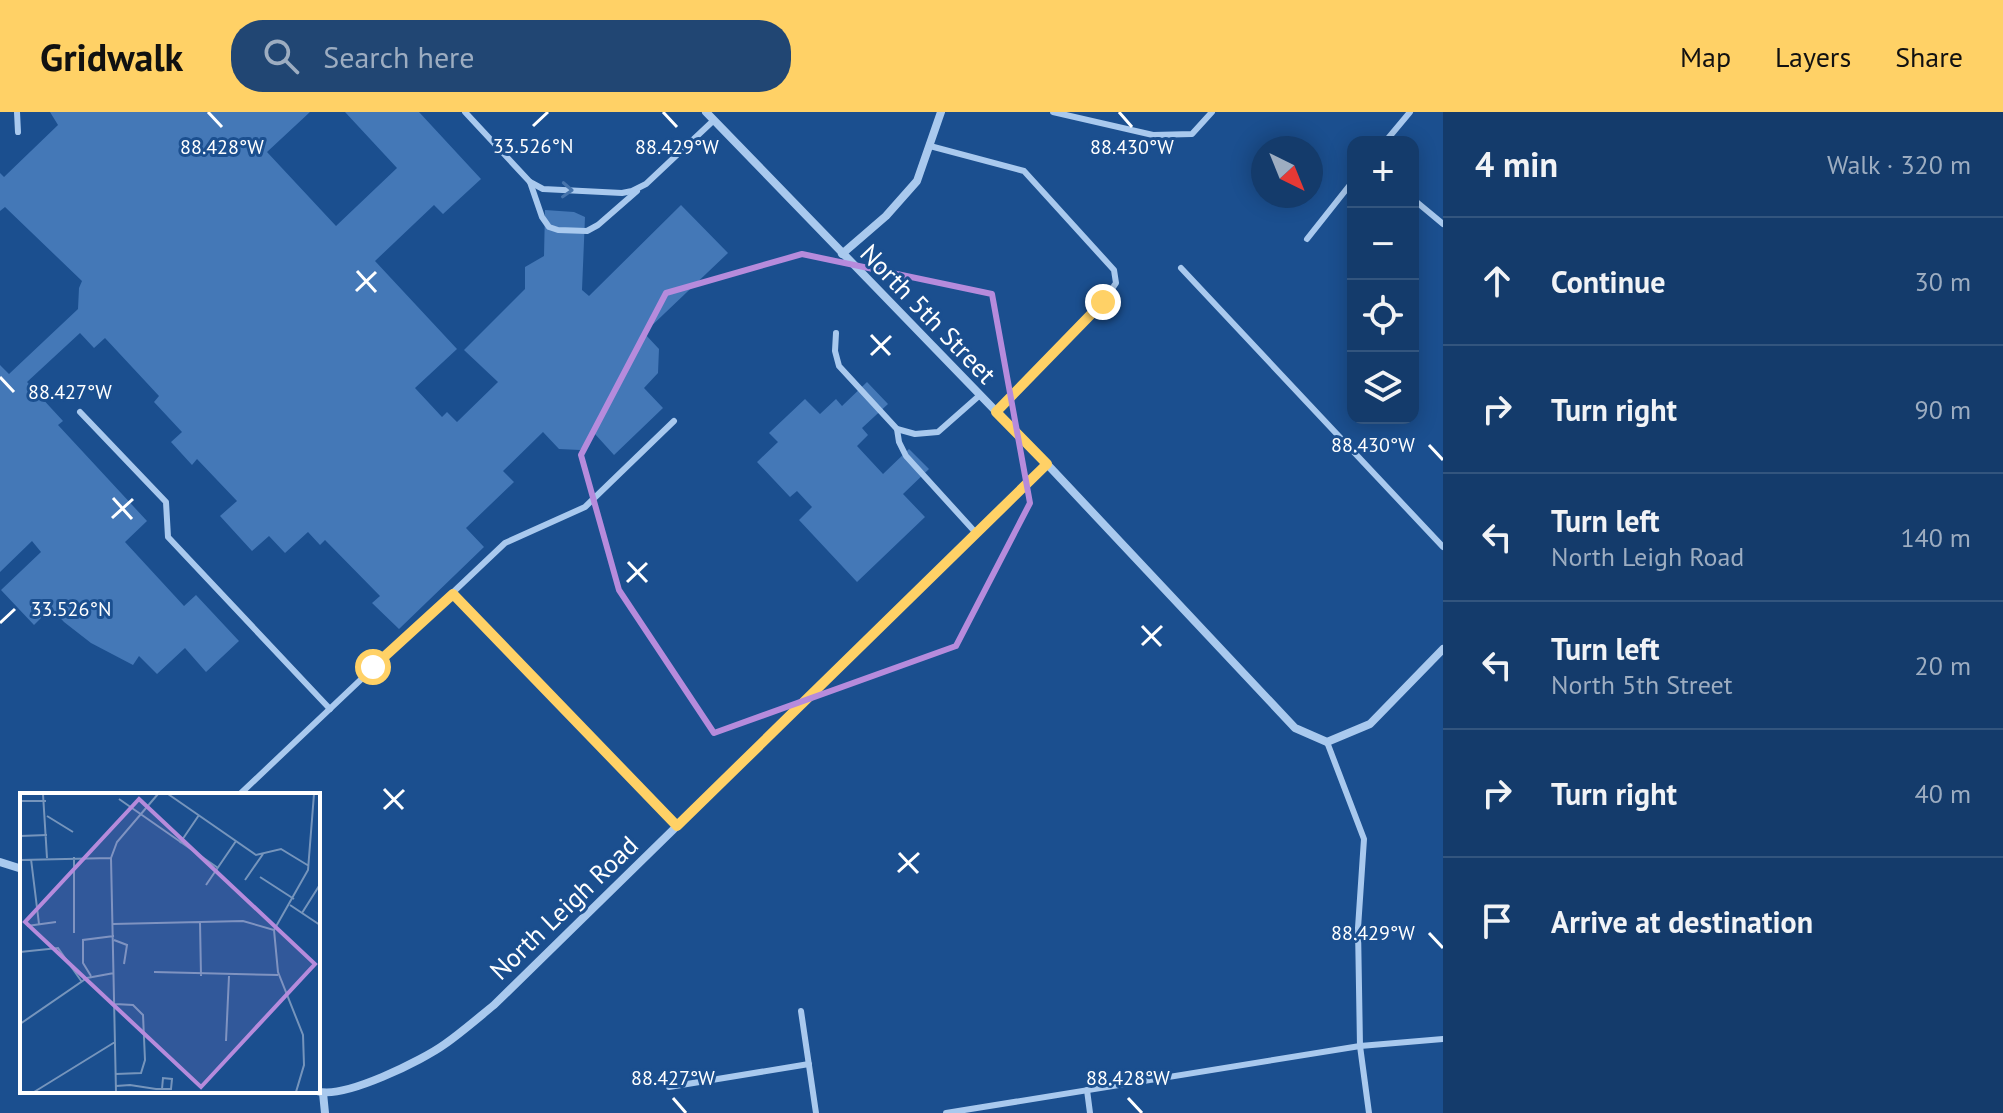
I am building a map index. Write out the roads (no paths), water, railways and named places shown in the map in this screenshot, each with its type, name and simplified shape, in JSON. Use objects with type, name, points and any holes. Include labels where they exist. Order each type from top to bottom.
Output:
[{"type":"street","name":"North 5th Street","points":[[706,112],[1047,464],[1295,728],[1327,742]]},
{"type":"street","points":[[842,254],[886,216],[917,181],[941,112]]},
{"type":"street","name":"North Leigh Road","points":[[320,1092],[356,1087],[394,1072],[442,1046],[494,1005],[1047,464]]},
{"type":"street","points":[[1327,742],[1370,724],[1443,649]]},
{"type":"street","points":[[0,862],[20,868]]},
{"type":"street","points":[[320,1092],[325,1113]]},
{"type":"lane","points":[[17,112],[18,132]]},
{"type":"lane","points":[[465,112],[530,182],[543,189],[622,193],[646,184]]},
{"type":"lane","points":[[1053,112],[1153,135],[1192,134],[1212,112]]},
{"type":"lane","points":[[1390,136],[1410,112]]},
{"type":"lane","points":[[530,182],[549,227],[587,231],[646,184],[714,120]]},
{"type":"lane","points":[[930,146],[1024,171],[1114,270],[1116,283],[1103,302],[996,412]]},
{"type":"lane","points":[[1307,239],[1347,189]]},
{"type":"lane","points":[[1419,204],[1443,224]]},
{"type":"lane","points":[[1181,268],[1443,547]]},
{"type":"lane","points":[[836,333],[835,351],[839,366],[897,429],[915,434],[938,432],[980,395]]},
{"type":"lane","points":[[80,412],[166,502],[168,537],[330,709]]},
{"type":"lane","points":[[241,793],[505,543],[585,507],[674,421]]},
{"type":"lane","points":[[897,429],[906,456],[976,533]]},
{"type":"lane","points":[[453,594],[677,826]]},
{"type":"lane","points":[[1327,742],[1364,839],[1358,928],[1360,1046],[1369,1113]]},
{"type":"lane","points":[[801,1011],[816,1113]]},
{"type":"lane","points":[[946,1113],[1360,1046],[1443,1039]]},
{"type":"lane","points":[[669,1087],[809,1064]]},
{"type":"lane","points":[[1087,1090],[1090,1113]]}]
